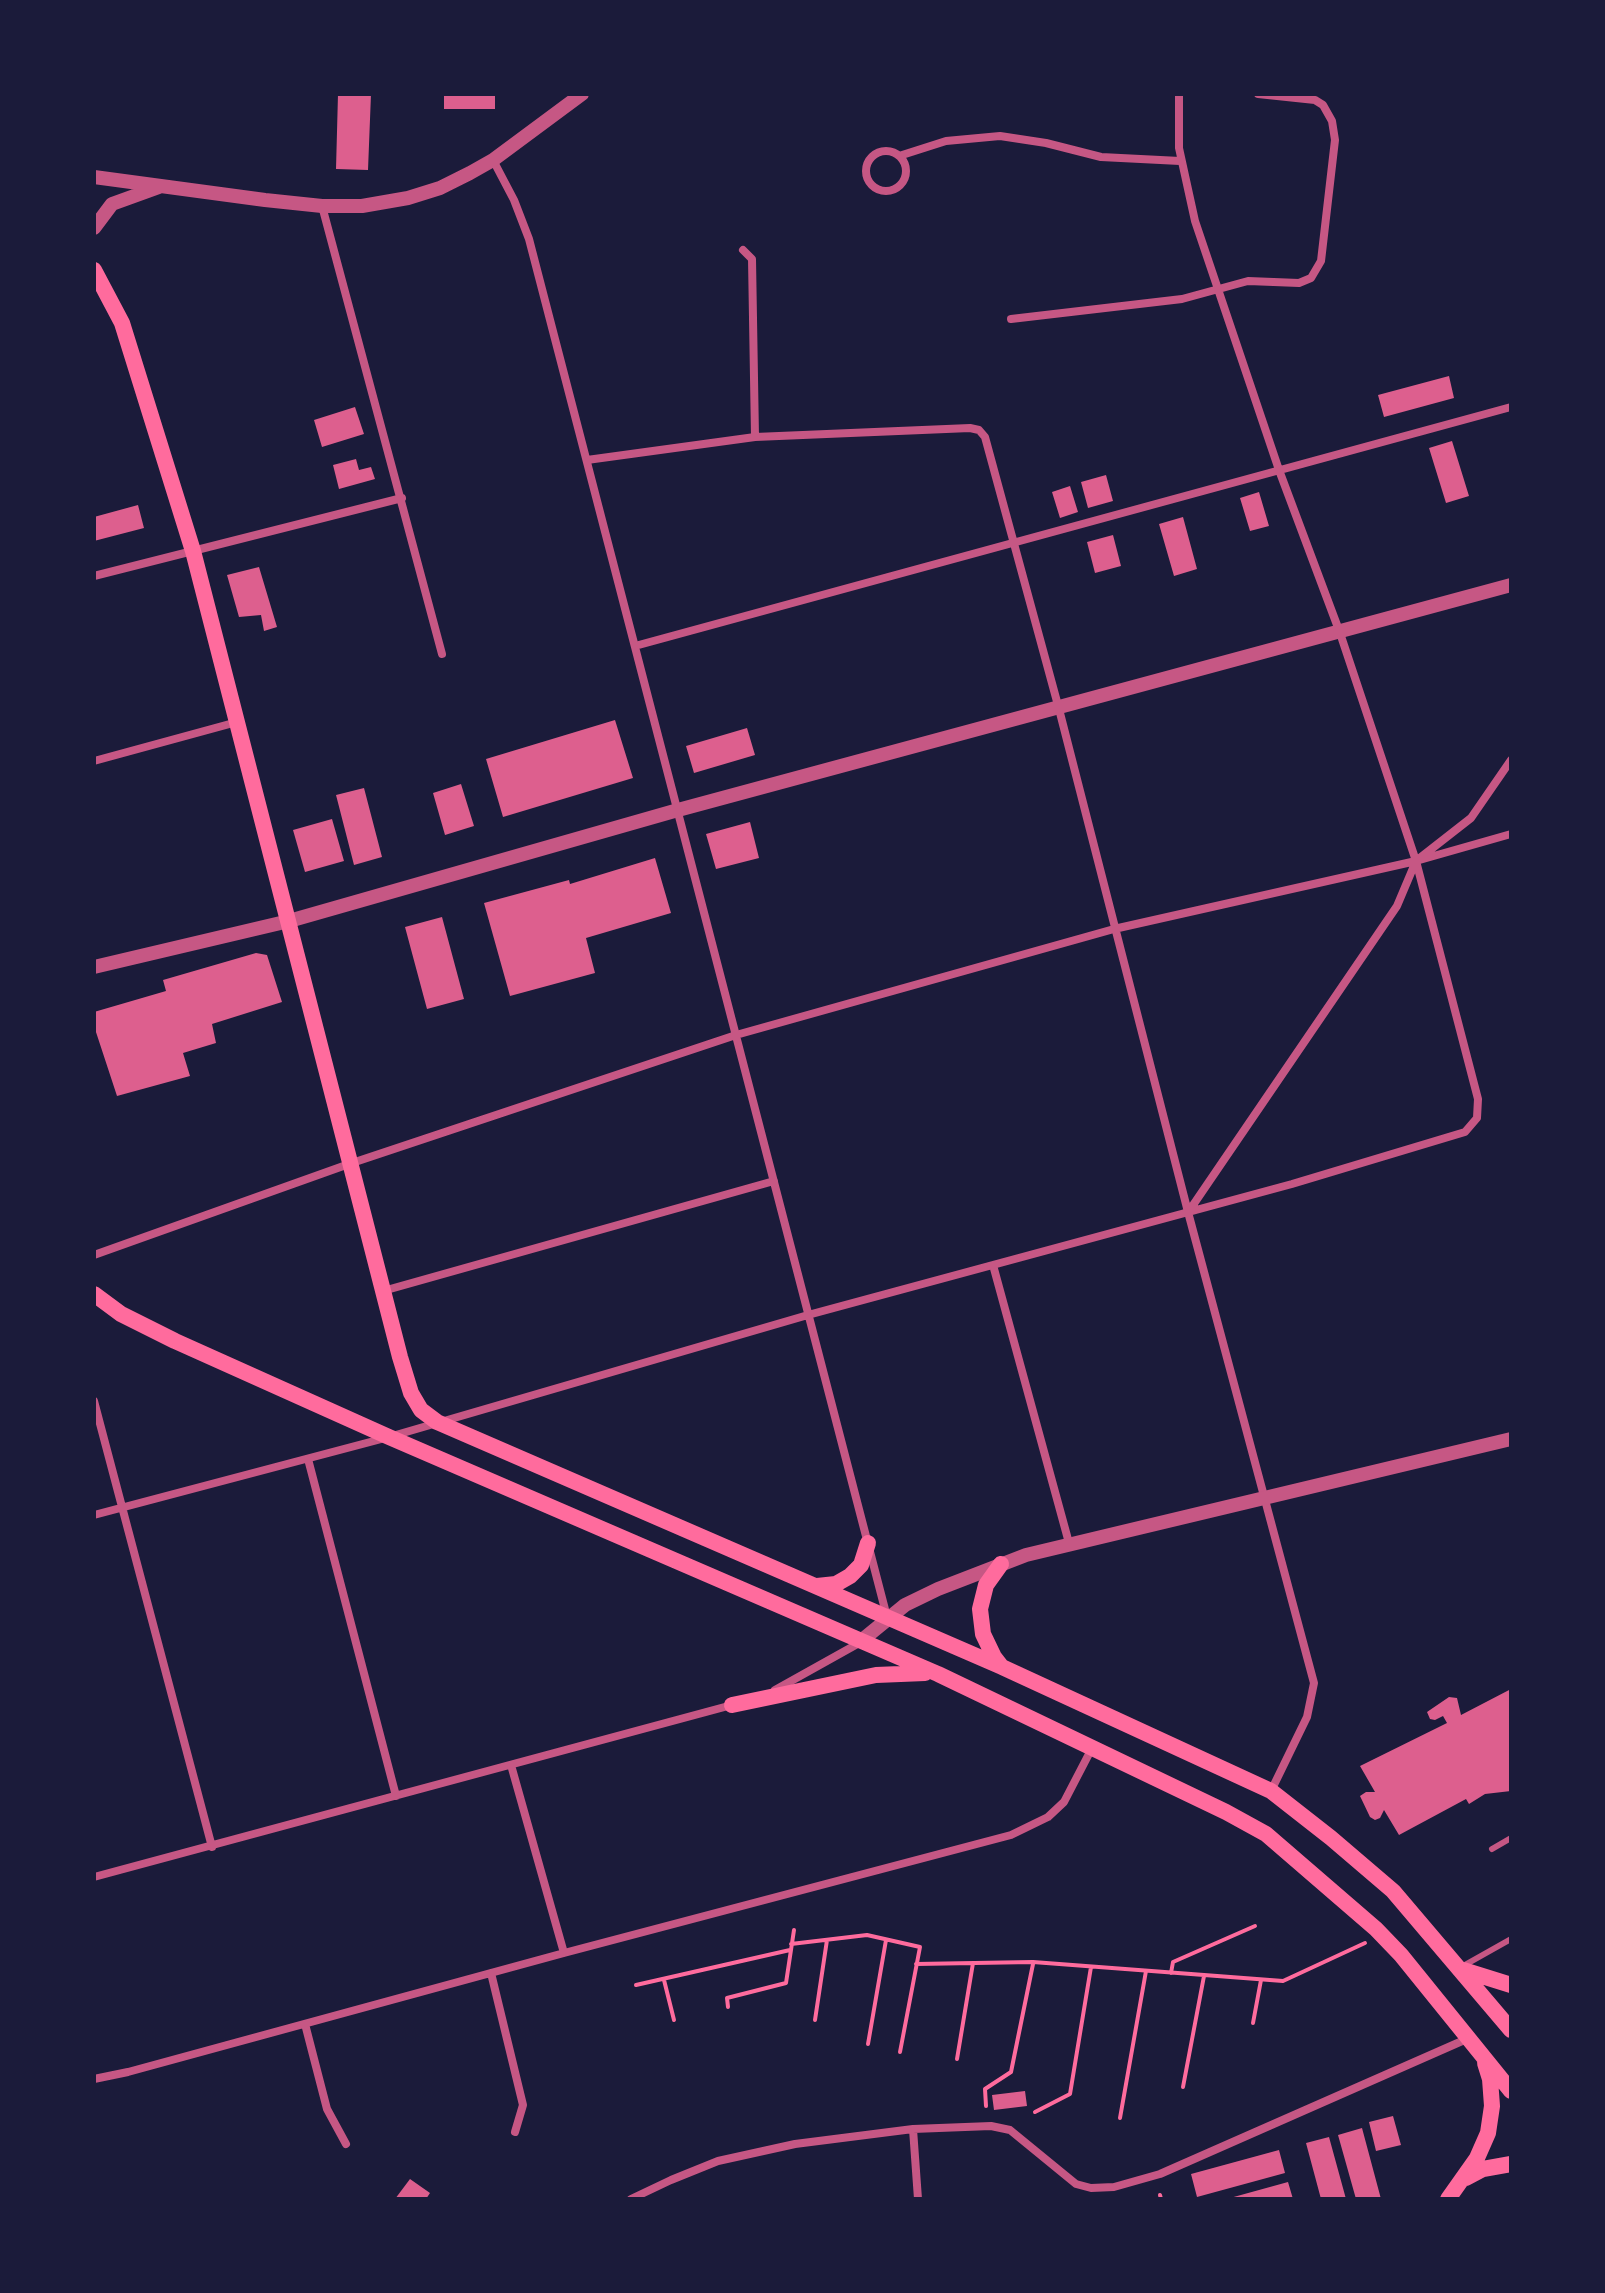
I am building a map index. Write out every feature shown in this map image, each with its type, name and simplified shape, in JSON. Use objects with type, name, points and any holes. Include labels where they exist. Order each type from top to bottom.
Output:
[{"type":"main road","points":[[94,270],[122,323],[193,551],[349,1164],[411,1393],[421,1410],[437,1422],[1002,1667],[1271,1791],[1393,1891],[1511,2030]]},
{"type":"main road","points":[[94,1294],[121,1314],[175,1341],[938,1674],[1266,1834],[1376,1929],[1425,1981],[1511,2091]]},
{"type":"main road","points":[[814,1586],[836,1584],[850,1576],[861,1565],[868,1543]]},
{"type":"main road","points":[[1001,1564],[986,1585],[980,1609],[983,1634],[1002,1667]]},
{"type":"main road","points":[[732,1705],[876,1675],[938,1674]]},
{"type":"main road","points":[[1461,1969],[1511,1985]]},
{"type":"main road","points":[[1448,2199],[1477,2158],[1489,2125],[1492,2106],[1490,2079],[1482,2054]]},
{"type":"main road","points":[[1461,2181],[1483,2169],[1511,2164]]},
{"type":"street","points":[[94,177],[322,206],[362,206],[408,198],[440,188],[493,160],[582,94]]},
{"type":"street","points":[[94,1515],[389,1437],[808,1315],[1188,1212],[1465,1132],[1477,1118],[1478,1099],[1416,861],[1340,633],[1279,470],[1195,221],[1180,161],[1179,94]]},
{"type":"street","points":[[1011,319],[1182,299],[1248,281],[1306,281],[1316,274],[1321,261],[1335,140],[1332,121],[1323,105],[1315,100],[1258,94]]},
{"type":"street","points":[[899,156],[904,161],[906,173],[900,186],[886,191],[873,187],[865,174],[869,160],[881,151],[887,150],[899,156],[946,141],[1000,136],[1046,143],[1101,157],[1180,161]]},
{"type":"street","points":[[493,160],[523,219],[887,1618]]},
{"type":"street","points":[[94,228],[112,204],[163,185]]},
{"type":"street","points":[[322,206],[442,654]]},
{"type":"street","points":[[743,250],[752,259],[755,437]]},
{"type":"street","points":[[635,646],[1511,407]]},
{"type":"street","points":[[587,460],[755,437],[970,428],[979,430],[985,437],[1314,1683],[1307,1717],[1271,1791]]},
{"type":"street","points":[[94,576],[402,498]]},
{"type":"street","points":[[94,967],[289,921],[678,810],[1511,585]]},
{"type":"street","points":[[94,761],[238,721]]},
{"type":"street","points":[[1188,1212],[1397,906],[1416,861],[1471,818],[1511,760]]},
{"type":"street","points":[[94,1255],[349,1164],[736,1035],[1114,929],[1416,861],[1511,834]]},
{"type":"street","points":[[383,1291],[774,1181]]},
{"type":"street","points":[[993,1265],[1069,1543]]},
{"type":"street","points":[[94,1401],[212,1847]]},
{"type":"street","points":[[94,1877],[732,1705],[785,1685],[861,1641],[887,1618],[924,1595],[1001,1564],[1069,1543],[1511,1439]]},
{"type":"street","points":[[308,1459],[396,1796]]},
{"type":"street","points":[[94,2079],[1011,1835],[1048,1817],[1064,1802],[1091,1750]]},
{"type":"street","points":[[511,1765],[564,1953]]},
{"type":"street","points":[[491,1973],[523,2105],[515,2132]]},
{"type":"street","points":[[305,2024],[327,2109],[346,2144]]},
{"type":"street","points":[[631,2199],[718,2161],[795,2144],[913,2129],[991,2126],[1005,2128],[1076,2184],[1091,2188],[1114,2187],[1160,2174],[1470,2038]]},
{"type":"street","points":[[913,2129],[918,2199]]},
{"type":"lane","points":[[1492,1849],[1511,1838]]},
{"type":"lane","points":[[1461,1969],[1511,1939]]},
{"type":"path","points":[[1171,1973],[1173,1962],[1255,1926]]},
{"type":"path","points":[[728,2007],[727,1998],[786,1983],[794,1930]]},
{"type":"path","points":[[636,1985],[827,1940],[867,1935],[920,1947],[900,2052]]},
{"type":"path","points":[[868,2044],[886,1939]]},
{"type":"path","points":[[815,2020],[827,1940]]},
{"type":"path","points":[[916,1964],[1033,1962],[1283,1981],[1371,1941]]},
{"type":"path","points":[[986,2106],[985,2089],[1011,2072],[1033,1962]]},
{"type":"path","points":[[957,2059],[973,1963]]},
{"type":"path","points":[[1035,2112],[1070,2094],[1091,1967]]},
{"type":"path","points":[[1120,2118],[1146,1971]]},
{"type":"path","points":[[1183,2087],[1205,1975]]},
{"type":"path","points":[[663,1979],[674,2020]]},
{"type":"path","points":[[1253,2023],[1261,1980]]},
{"type":"building","points":[[338,94],[371,94],[368,170],[336,169]]},
{"type":"building","points":[[444,94],[495,94],[495,109],[444,109]]},
{"type":"building","points":[[1449,376],[1454,398],[1384,417],[1378,395]]},
{"type":"building","points":[[355,407],[364,434],[322,447],[314,420]]},
{"type":"building","points":[[1452,441],[1469,496],[1446,503],[1429,448]]},
{"type":"building","points":[[356,459],[359,470],[371,467],[375,479],[339,489],[333,465]]},
{"type":"building","points":[[1106,475],[1113,501],[1088,508],[1081,482]]},
{"type":"building","points":[[1070,486],[1078,512],[1060,518],[1052,492]]},
{"type":"building","points":[[1259,492],[1269,526],[1250,531],[1240,498]]},
{"type":"building","points":[[138,505],[144,528],[94,541],[94,517]]},
{"type":"building","points":[[1183,517],[1197,569],[1174,576],[1159,524]]},
{"type":"building","points":[[1113,535],[1121,566],[1095,573],[1087,542]]},
{"type":"building","points":[[259,567],[277,627],[264,631],[261,615],[239,617],[227,575]]},
{"type":"building","points":[[615,720],[633,778],[503,817],[486,759]]},
{"type":"building","points":[[747,728],[755,755],[694,773],[686,746]]},
{"type":"building","points":[[461,784],[474,826],[445,835],[433,793]]},
{"type":"building","points":[[364,788],[382,857],[354,865],[336,795]]},
{"type":"building","points":[[332,819],[344,861],[305,872],[293,830]]},
{"type":"building","points":[[750,822],[759,858],[716,869],[706,834]]},
{"type":"building","points":[[655,858],[671,913],[586,938],[595,973],[510,996],[484,903],[569,880],[570,884]]},
{"type":"building","points":[[442,917],[464,999],[427,1009],[405,927]]},
{"type":"building","points":[[256,953],[267,955],[282,1002],[212,1024],[216,1043],[183,1053],[190,1076],[117,1096],[94,1026],[94,1012],[166,991],[163,980]]},
{"type":"building","points":[[1511,1689],[1511,1791],[1485,1794],[1469,1804],[1466,1799],[1399,1835],[1384,1810],[1380,1818],[1375,1820],[1370,1817],[1360,1796],[1375,1792],[1360,1766],[1447,1723],[1443,1716],[1430,1719],[1427,1712],[1449,1697],[1457,1698],[1461,1715]]},
{"type":"building","points":[[1025,2091],[1027,2106],[994,2110],[992,2095]]},
{"type":"building","points":[[1393,2116],[1401,2145],[1376,2151],[1369,2122]]},
{"type":"building","points":[[1362,2128],[1381,2199],[1356,2199],[1338,2135]]},
{"type":"building","points":[[1329,2137],[1346,2199],[1321,2199],[1306,2143]]},
{"type":"building","points":[[1279,2150],[1285,2173],[1197,2197],[1191,2174]]},
{"type":"building","points":[[410,2179],[430,2193],[426,2199],[395,2199]]},
{"type":"building","points":[[1288,2182],[1293,2199],[1230,2199],[1230,2198]]}]
